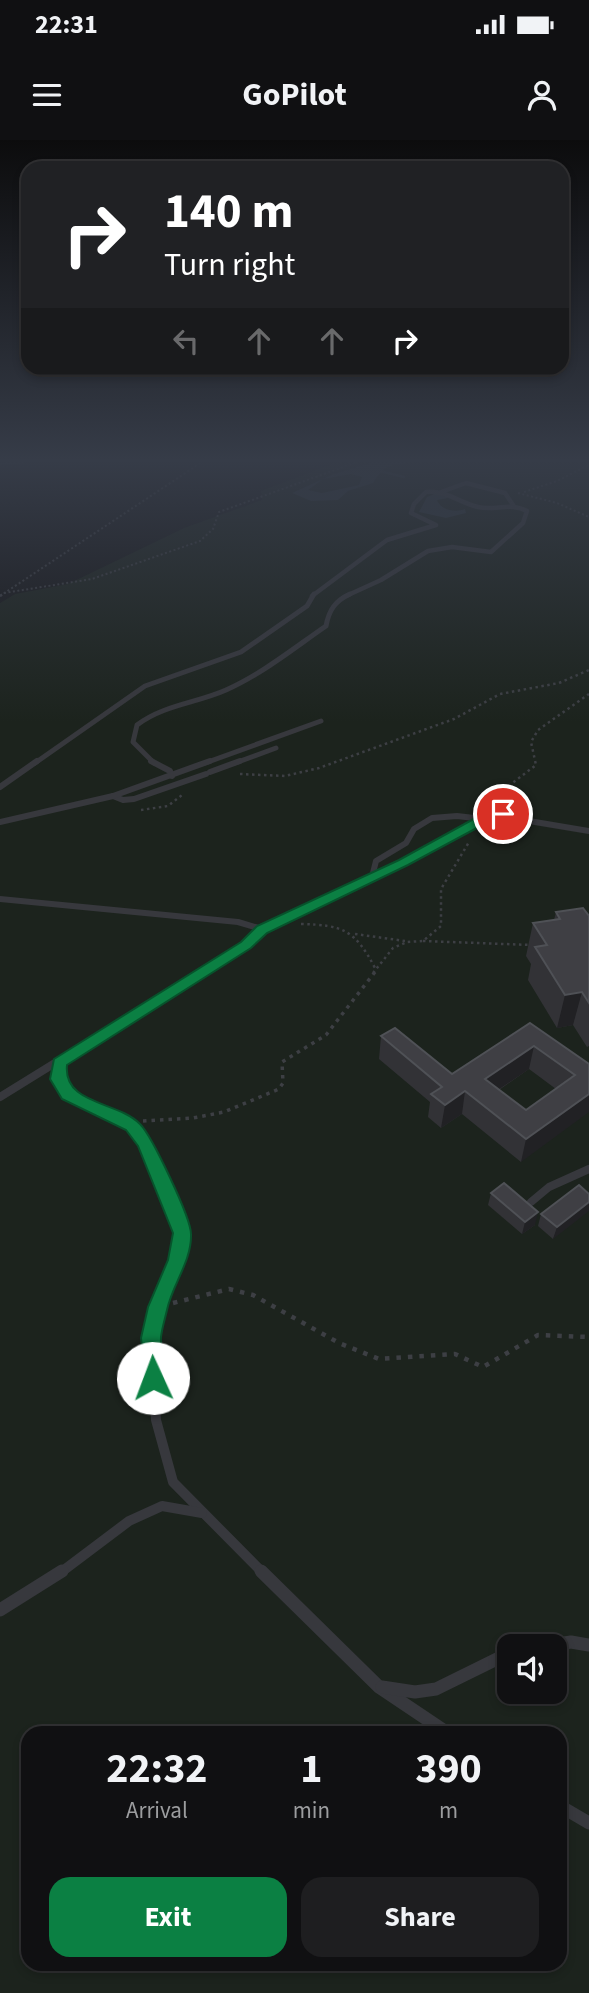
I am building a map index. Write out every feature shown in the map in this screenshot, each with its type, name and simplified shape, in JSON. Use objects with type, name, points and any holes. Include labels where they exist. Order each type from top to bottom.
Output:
[{"type":"lane","points":[[0,787],[155,680],[229,657],[260,641],[307,606],[318,591],[374,548]]},
{"type":"lane","points":[[172,776],[170,771],[152,762],[134,742],[134,728],[139,722],[176,704],[216,695],[257,672],[326,626],[328,614],[339,599],[381,580],[428,551],[448,548]]},
{"type":"lane","points":[[457,548],[491,552],[495,548]]},
{"type":"lane","points":[[0,822],[113,796],[321,721]]},
{"type":"lane","points":[[113,796],[123,800],[134,799],[276,748]]},
{"type":"lane","points":[[0,1097],[246,945],[262,929],[372,877],[483,819],[522,808]]},
{"type":"lane","points":[[372,877],[376,862],[405,843],[414,830],[432,818],[457,816],[529,821],[589,831]]},
{"type":"lane","points":[[0,899],[238,922],[262,929]]},
{"type":"lane","points":[[59,1063],[58,1079],[68,1095],[132,1125],[146,1143],[182,1233],[177,1260],[158,1307],[151,1338],[156,1420],[173,1482],[379,1687],[437,1726]]},
{"type":"lane","points":[[531,1202],[549,1187],[589,1168]]},
{"type":"lane","points":[[0,1610],[64,1570],[129,1521],[162,1506],[202,1513]]},
{"type":"lane","points":[[567,1643],[589,1644]]},
{"type":"lane","points":[[379,1687],[415,1692],[436,1689],[497,1659]]},
{"type":"lane","points":[[567,1810],[589,1823]]},
{"type":"path","points":[[0,596],[71,548]]},
{"type":"path","points":[[4,593],[39,584],[92,579],[179,548]]},
{"type":"path","points":[[208,773],[271,776],[319,768],[454,719],[500,694],[532,685],[559,683],[589,670]]},
{"type":"path","points":[[423,941],[443,923],[441,890],[444,880],[497,796],[537,765],[531,747],[534,734],[572,703],[589,694]]},
{"type":"path","points":[[275,923],[335,925],[355,934],[407,942],[537,945]]},
{"type":"path","points":[[355,934],[375,968]]},
{"type":"path","points":[[132,1125],[146,1119],[193,1118],[224,1112],[274,1093],[283,1083],[282,1062],[288,1055],[326,1035],[375,968],[393,948],[407,942]]},
{"type":"path","points":[[158,1307],[229,1289],[253,1295],[339,1343],[379,1359],[455,1354],[483,1367],[538,1335],[589,1336]]},
{"type":"shaded area","points":[[142,548],[589,548],[589,1993],[0,1993],[0,603],[15,594],[68,584]]},
{"type":"building","points":[[583,908],[589,916],[589,1003],[582,992],[565,995],[535,947],[547,945],[533,923],[560,919],[556,912]]},
{"type":"building","points":[[530,1023],[589,1064],[589,1094],[526,1139],[465,1091],[445,1105],[431,1094],[442,1087],[381,1036],[395,1028],[452,1074]],"holes":[[[534,1046],[575,1075],[526,1110],[485,1079]]]},
{"type":"building","points":[[504,1183],[538,1212],[525,1222],[491,1193]]},
{"type":"building","points":[[579,1185],[589,1194],[589,1202],[557,1227],[541,1214]]},
{"type":"route","points":[[153,1378],[151,1338],[158,1307],[183,1243],[182,1233],[146,1143],[132,1125],[68,1095],[58,1079],[59,1063],[246,945],[262,929],[404,863],[483,819],[503,814]]}]
